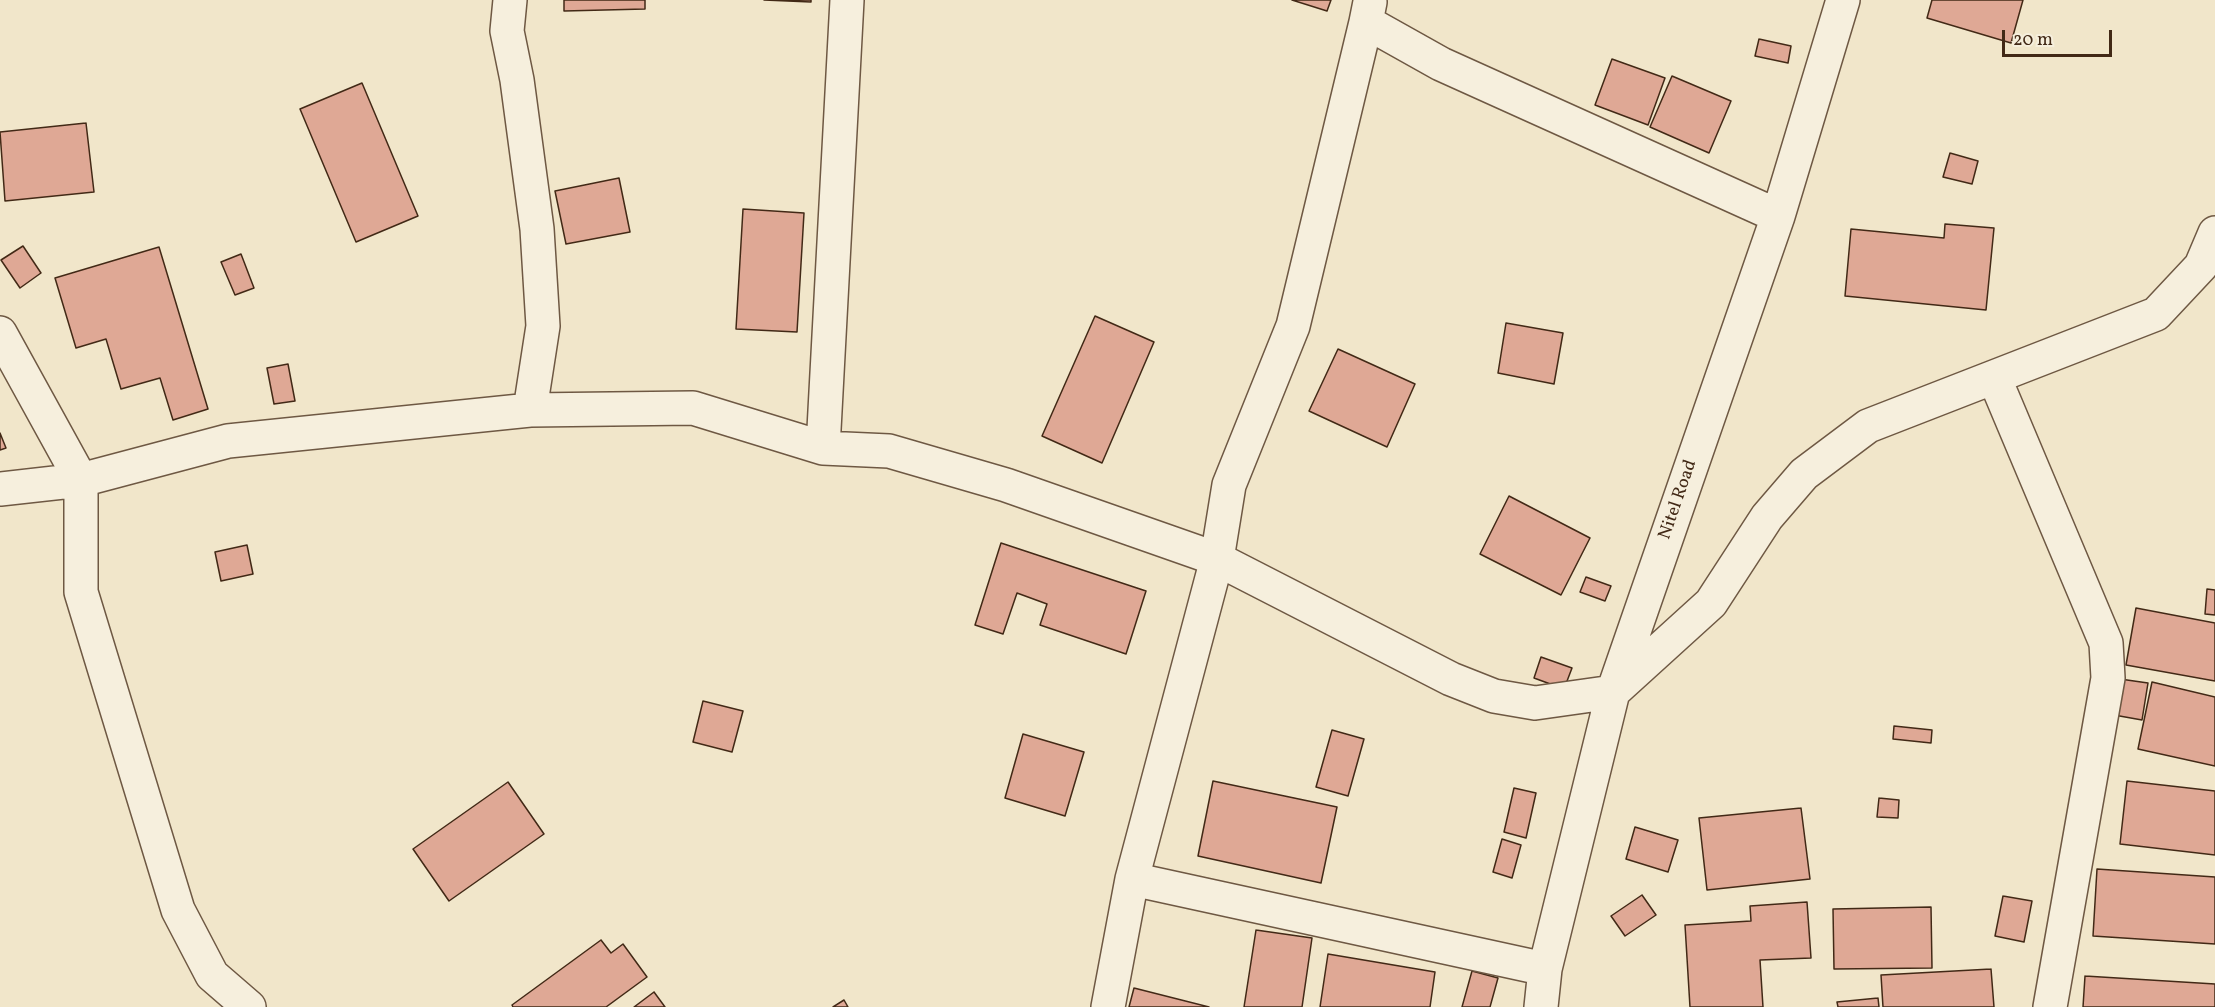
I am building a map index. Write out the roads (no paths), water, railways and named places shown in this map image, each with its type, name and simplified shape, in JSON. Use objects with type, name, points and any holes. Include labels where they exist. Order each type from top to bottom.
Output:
[{"type":"street","points":[[510,0],[507,31],[517,80],[537,229],[543,326],[530,410]]},
{"type":"street","points":[[823,448],[847,0]]},
{"type":"street","name":"Nitel Road","points":[[1541,1007],[1545,969],[1613,692],[1778,216],[1843,0]]},
{"type":"street","points":[[1108,1007],[1132,879],[1217,559],[1229,485],[1293,326],[1368,11],[1441,64],[1778,216]]},
{"type":"street","points":[[0,489],[81,480],[228,441],[530,410],[693,408],[823,448],[889,451],[1006,486],[1217,559],[1451,679],[1494,696],[1535,703],[1613,692],[1711,603],[1767,517],[1804,474],[1868,426],[2156,314],[2201,266],[2215,233]]},
{"type":"street","points":[[0,333],[81,480],[81,592],[178,910],[212,975],[249,1007]]},
{"type":"street","points":[[1994,377],[2106,643],[2108,678],[2050,1007]]},
{"type":"street","points":[[1132,879],[1545,969]]}]
